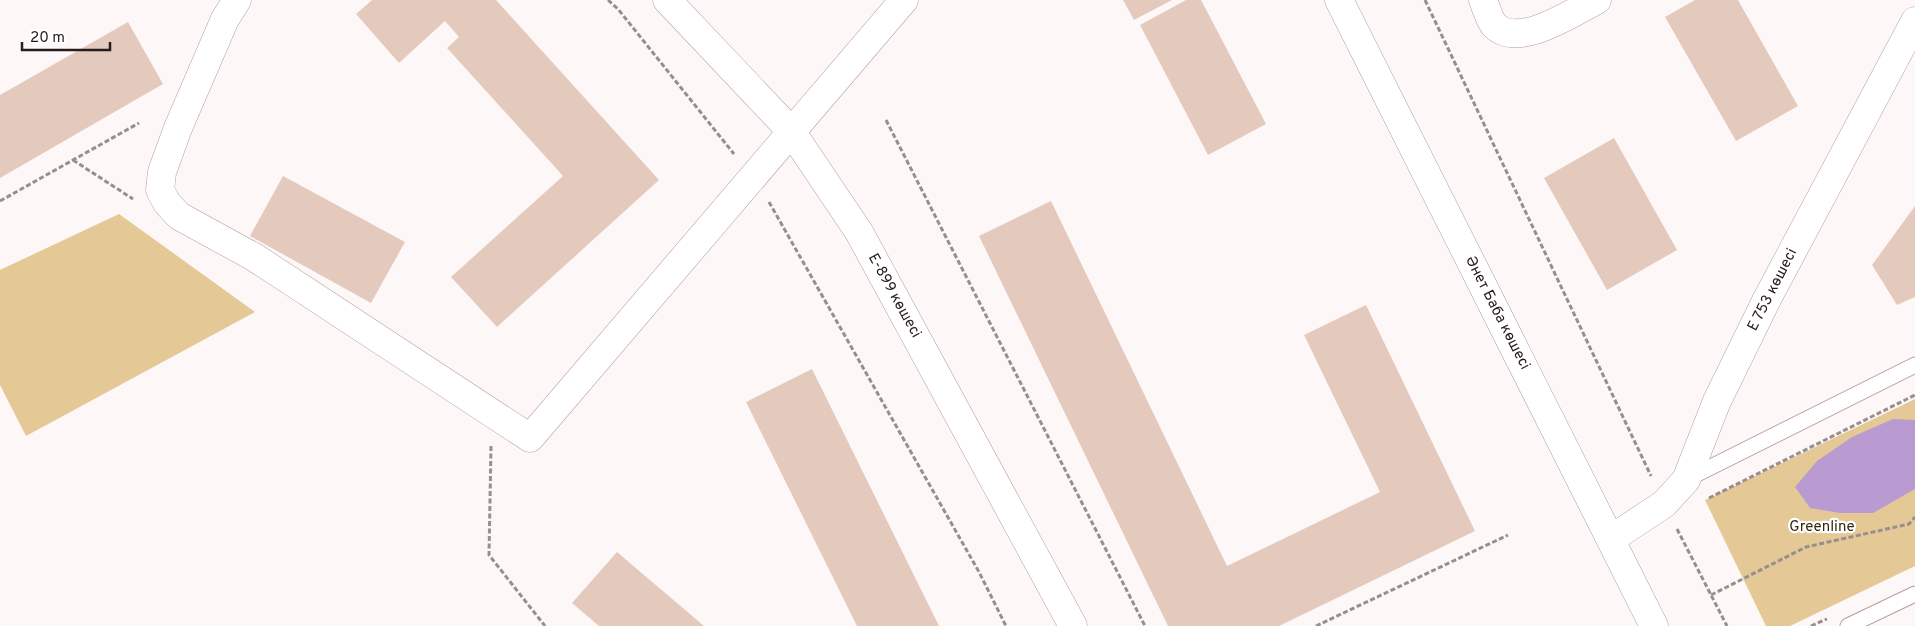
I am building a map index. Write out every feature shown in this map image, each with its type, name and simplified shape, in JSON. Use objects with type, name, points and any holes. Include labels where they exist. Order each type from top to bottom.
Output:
[{"type":"street","points":[[237,0],[225,20],[178,128],[162,172],[160,190],[167,202],[179,216],[254,257],[530,438],[904,0]]},
{"type":"street","name":"Е-899 көшесі","points":[[667,0],[791,131],[859,232],[1073,626]]},
{"type":"street","name":"Әнет Баба көшесі","points":[[1339,0],[1654,626]]},
{"type":"street","points":[[1483,0],[1494,25],[1512,34],[1539,30],[1597,0]]},
{"type":"street","name":"Е 753 көшесі","points":[[1611,539],[1668,510],[1686,480],[1717,400],[1767,299],[1915,21]]},
{"type":"lane","points":[[1686,480],[1915,364]]},
{"type":"lane","points":[[1848,626],[1915,594]]},
{"type":"path","points":[[608,0],[618,9],[752,176],[764,194],[979,572],[1006,626]]},
{"type":"path","points":[[1425,0],[1668,510],[1727,626]]},
{"type":"path","points":[[886,120],[1145,626]]},
{"type":"path","points":[[0,201],[140,123]]},
{"type":"path","points":[[73,160],[140,204]]},
{"type":"path","points":[[1706,500],[1915,395]]},
{"type":"path","points":[[491,444],[489,555],[545,626]]},
{"type":"path","points":[[1711,595],[1806,547],[1909,524],[1915,517]]},
{"type":"path","points":[[1316,626],[1508,535]]},
{"type":"green space","points":[[119,214],[255,312],[26,436],[0,385],[0,270]]},
{"type":"green space","name":"Greenline","points":[[1915,399],[1915,566],[1790,626],[1766,626],[1705,500]]},
{"type":"shaded area","points":[[1893,419],[1915,420],[1915,489],[1873,513],[1840,513],[1810,508],[1795,487],[1817,461],[1852,437]]},
{"type":"building","points":[[372,0],[496,0],[659,180],[497,327],[451,277],[563,176],[447,48],[459,37],[445,21],[399,63],[356,14]]},
{"type":"building","points":[[1123,0],[1172,0],[1134,20]]},
{"type":"building","points":[[1186,0],[1201,0],[1266,124],[1208,155],[1140,25]]},
{"type":"building","points":[[1695,0],[1738,0],[1798,106],[1736,141],[1665,17]]},
{"type":"building","points":[[128,22],[163,84],[0,178],[0,95]]},
{"type":"building","points":[[1614,138],[1677,250],[1607,290],[1544,178]]},
{"type":"building","points":[[283,176],[405,242],[371,303],[250,236]]},
{"type":"building","points":[[1051,201],[1227,566],[1380,492],[1304,335],[1366,305],[1475,531],[1279,626],[1168,626],[979,236]]},
{"type":"building","points":[[1915,206],[1915,297],[1897,305],[1872,265]]},
{"type":"building","points":[[812,369],[939,626],[857,626],[746,402]]},
{"type":"building","points":[[617,552],[704,626],[599,626],[572,603]]}]
